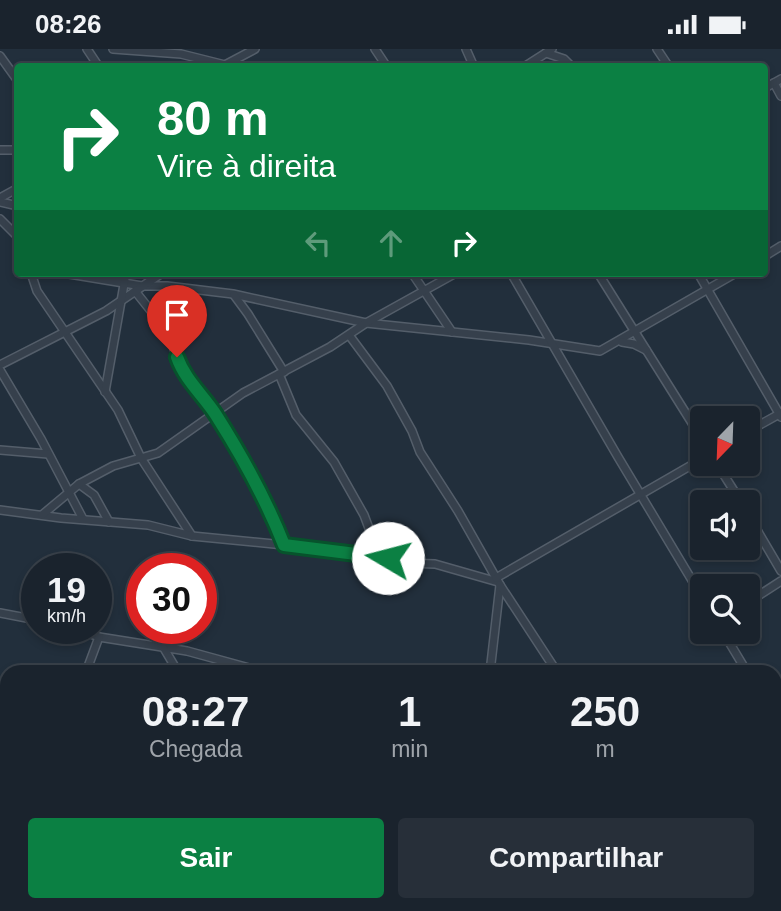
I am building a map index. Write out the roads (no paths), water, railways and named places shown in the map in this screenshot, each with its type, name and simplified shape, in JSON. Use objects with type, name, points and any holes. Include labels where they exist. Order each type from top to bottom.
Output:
[{"type":"street","points":[[113,49],[181,54],[213,63]]},
{"type":"street","points":[[229,63],[255,49]]},
{"type":"street","points":[[530,63],[549,51],[568,63]]},
{"type":"street","points":[[0,56],[14,75]]},
{"type":"street","points":[[778,81],[781,96]]},
{"type":"street","points":[[0,219],[14,233]]},
{"type":"street","points":[[32,277],[37,291],[105,392],[141,458],[192,536]]},
{"type":"street","points":[[87,277],[125,283],[138,288],[167,286],[233,294],[366,324],[529,340],[600,351],[636,333],[729,277]]},
{"type":"street","points":[[105,392],[126,277]]},
{"type":"street","points":[[83,519],[0,367],[120,302],[156,277]]},
{"type":"street","points":[[415,277],[452,332]]},
{"type":"street","points":[[42,515],[79,484],[113,466],[158,453],[243,393],[448,277]]},
{"type":"street","points":[[513,277],[690,577]]},
{"type":"street","points":[[601,277],[690,420]]},
{"type":"street","points":[[700,277],[780,415],[760,425]]},
{"type":"street","points":[[138,288],[172,343],[181,371],[215,413],[267,502],[284,545]]},
{"type":"street","points":[[233,294],[241,302],[281,373],[296,415],[334,462],[364,515],[370,531],[368,555]]},
{"type":"street","points":[[349,335],[387,386],[412,431],[420,452],[458,511],[498,582],[552,665]]},
{"type":"street","points":[[620,341],[647,351]]},
{"type":"street","points":[[0,450],[48,454]]},
{"type":"street","points":[[0,510],[148,525],[192,536],[368,555],[405,563],[442,565],[498,582],[690,466]]},
{"type":"street","points":[[79,484],[94,495],[109,522]]},
{"type":"street","points":[[760,535],[781,571]]},
{"type":"street","points":[[760,594],[781,580]]},
{"type":"street","points":[[491,665],[498,582]]},
{"type":"street","points":[[0,613],[21,617]]},
{"type":"street","points":[[112,639],[162,645],[239,665]]},
{"type":"street","points":[[89,665],[96,644]]},
{"type":"street","points":[[730,644],[743,665]]},
{"type":"street","points":[[162,645],[174,665]]}]
